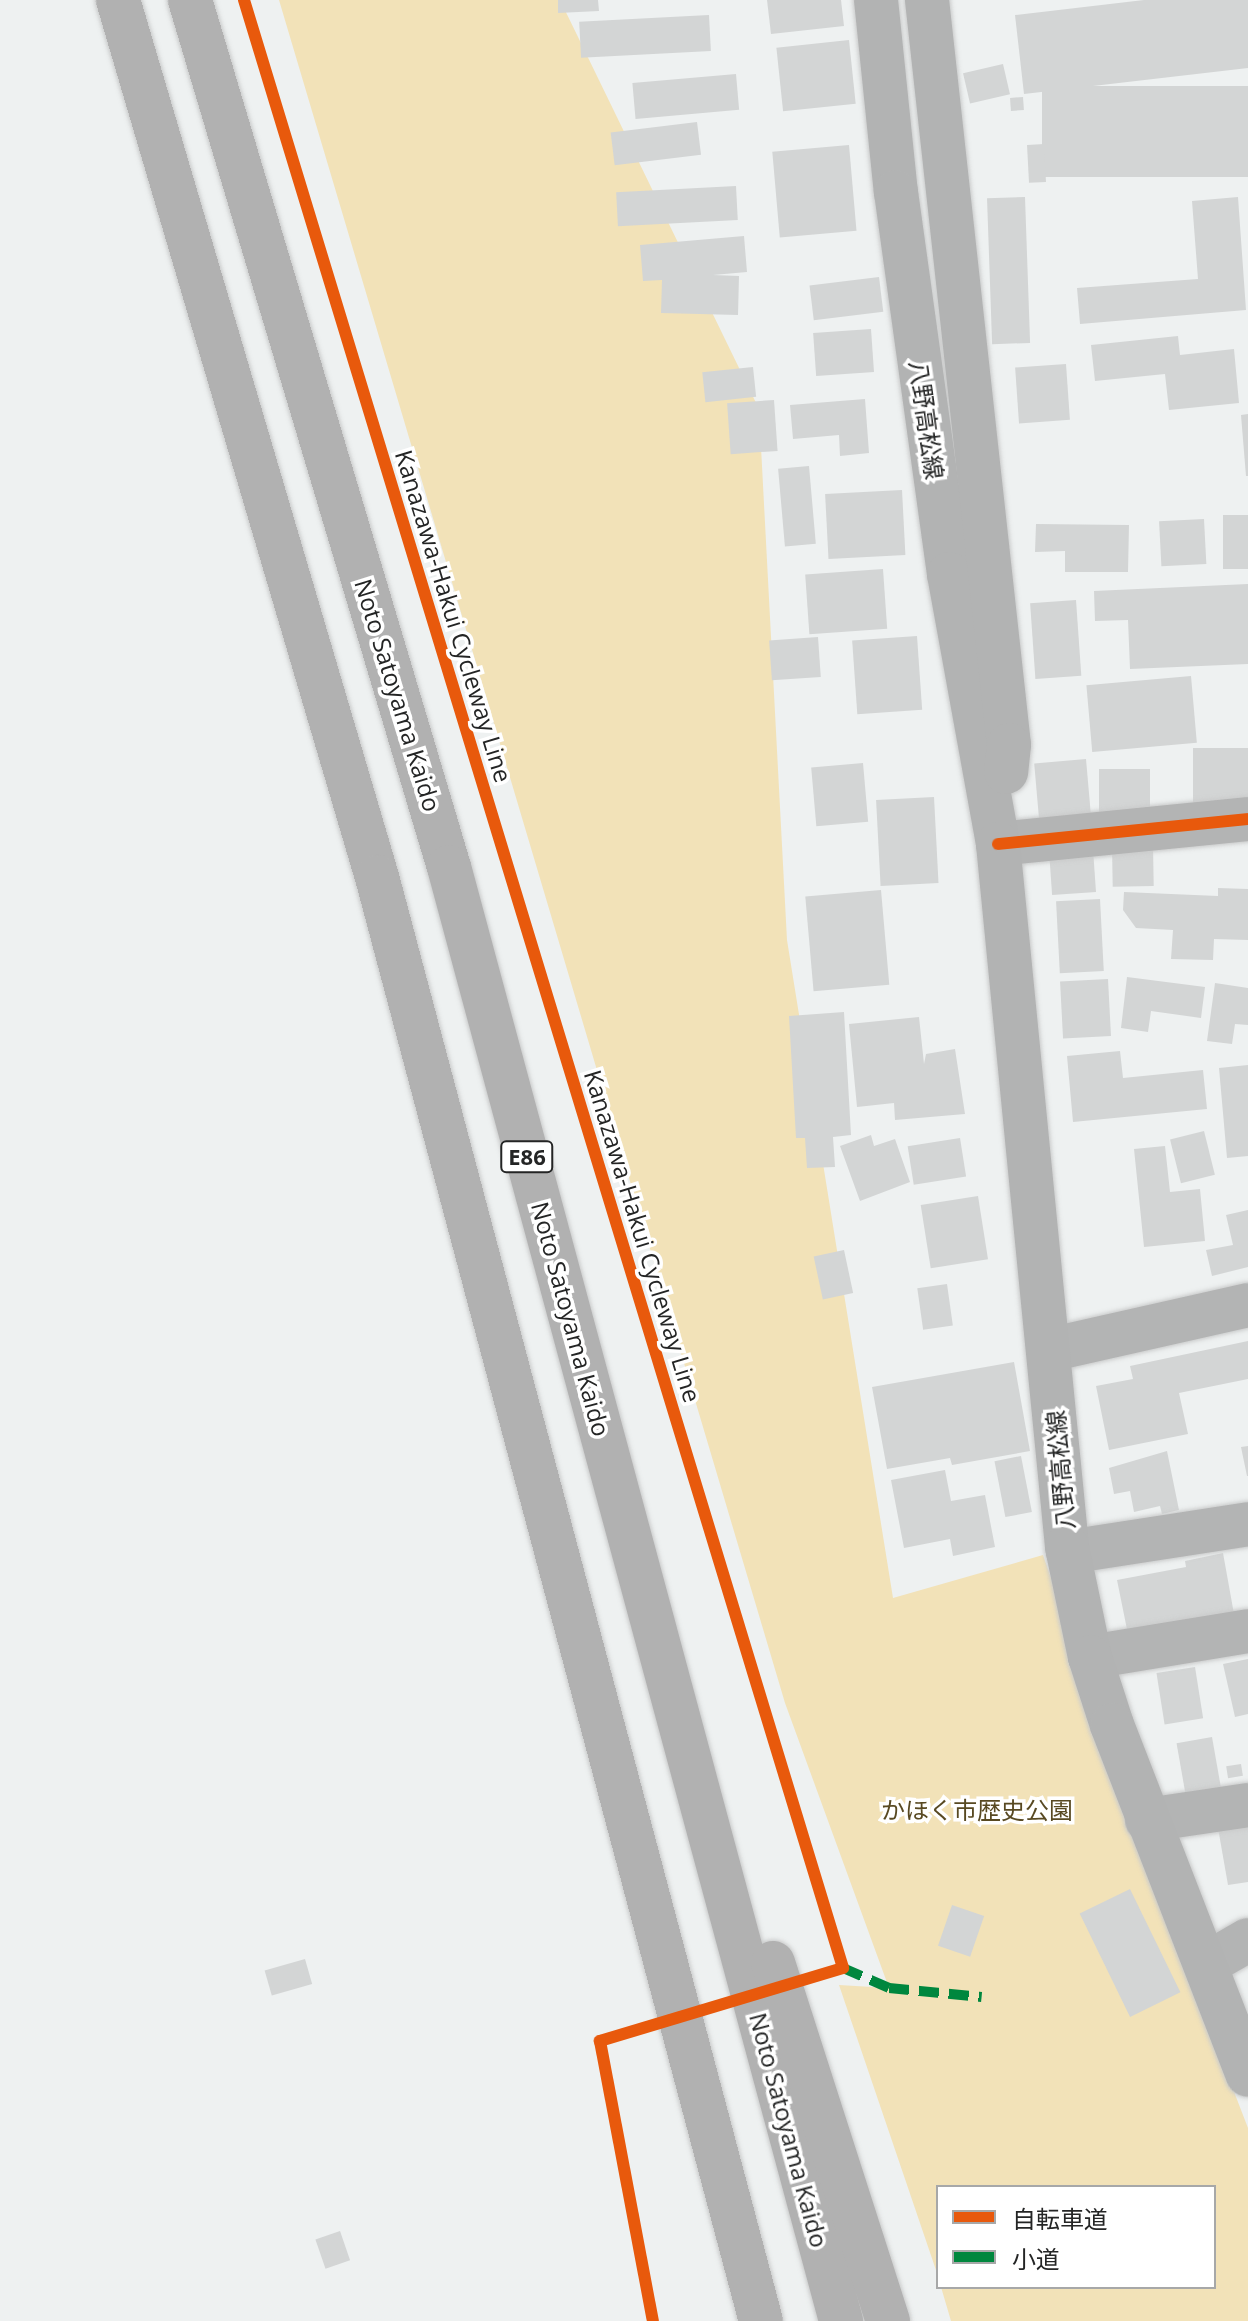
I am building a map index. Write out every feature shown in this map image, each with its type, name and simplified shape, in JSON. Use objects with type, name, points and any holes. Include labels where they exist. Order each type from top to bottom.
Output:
[{"type":"highway","points":[[118,0],[377,877],[761,2321]]},
{"type":"highway","name":"Noto Satoyama Kaido","points":[[190,0],[449,867],[841,2321]]},
{"type":"highway","points":[[656,1637],[727,1821],[888,2321]]},
{"type":"highway","points":[[746,2266],[754,2321]]},
{"type":"main road","name":"八野高松線","points":[[876,0],[896,192],[947,559],[998,841],[1068,1552],[1090,1657],[1147,1820],[1208,1963],[1248,2075]]},
{"type":"main road","name":"八野高松線","points":[[927,0],[1009,745],[998,841]]},
{"type":"street","points":[[998,841],[1248,819]]},
{"type":"street","points":[[1049,1350],[1248,1305]]},
{"type":"street","points":[[1068,1552],[1248,1524]]},
{"type":"street","points":[[1090,1657],[1248,1631]]},
{"type":"street","points":[[1147,1820],[1248,1805]]},
{"type":"street","points":[[1208,1963],[1248,1940]]},
{"type":"green space","name":"かほく市歴史公園","points":[[279,0],[560,0],[759,409],[787,940],[893,1598],[1043,1555],[1189,1975],[1248,2128],[1248,2321],[951,2321],[942,2289],[1216,2289],[1216,2185],[936,2185],[936,2270],[839,1985],[889,1988],[785,1703]]},
{"type":"building","points":[[558,0],[598,0],[599,11],[558,13]]},
{"type":"building","points":[[767,0],[841,0],[844,26],[771,34]]},
{"type":"building","points":[[1144,0],[1248,0],[1248,68],[1024,94],[1015,15]]},
{"type":"building","points":[[709,15],[711,51],[581,58],[579,22]]},
{"type":"building","points":[[849,40],[856,104],[783,111],[776,48]]},
{"type":"building","points":[[1003,64],[1010,94],[970,103],[963,73]]},
{"type":"building","points":[[736,74],[739,110],[636,119],[632,83]]},
{"type":"building","points":[[1042,86],[1248,86],[1248,177],[1042,177]]},
{"type":"building","points":[[1023,97],[1024,110],[1011,111],[1010,98]]},
{"type":"building","points":[[697,122],[701,155],[615,165],[611,133]]},
{"type":"building","points":[[1044,144],[1046,182],[1029,183],[1027,145]]},
{"type":"building","points":[[849,145],[856,231],[780,237],[772,152]]},
{"type":"building","points":[[736,186],[738,220],[618,226],[616,192]]},
{"type":"building","points":[[1025,197],[1030,343],[992,344],[987,198]]},
{"type":"building","points":[[1238,197],[1246,310],[1080,324],[1077,288],[1198,279],[1192,201]]},
{"type":"building","points":[[744,236],[747,272],[713,275],[739,276],[738,315],[661,313],[662,280],[643,281],[640,245]]},
{"type":"building","points":[[879,277],[883,312],[814,320],[810,286]]},
{"type":"building","points":[[871,329],[874,372],[816,376],[813,333]]},
{"type":"building","points":[[1178,336],[1180,355],[1234,349],[1239,403],[1169,410],[1165,374],[1095,381],[1091,345]]},
{"type":"building","points":[[1066,364],[1070,420],[1019,423],[1015,368]]},
{"type":"building","points":[[753,367],[756,397],[705,402],[702,372]]},
{"type":"building","points":[[865,399],[869,453],[840,456],[839,435],[793,439],[790,405]]},
{"type":"building","points":[[774,400],[778,451],[731,454],[727,403]]},
{"type":"building","points":[[1248,414],[1248,476],[1246,476],[1241,415]]},
{"type":"building","points":[[809,466],[816,544],[785,546],[778,469]]},
{"type":"building","points":[[902,490],[905,555],[829,559],[825,494]]},
{"type":"building","points":[[1223,515],[1248,515],[1248,569],[1223,569]]},
{"type":"building","points":[[1204,519],[1206,564],[1161,566],[1159,521]]},
{"type":"building","points":[[1036,524],[1129,525],[1128,572],[1065,572],[1065,551],[1035,552]]},
{"type":"building","points":[[883,569],[887,629],[809,634],[805,574]]},
{"type":"building","points":[[1248,584],[1248,664],[1130,669],[1128,620],[1095,621],[1094,591]]},
{"type":"building","points":[[1076,600],[1081,676],[1035,679],[1030,603]]},
{"type":"building","points":[[917,636],[922,710],[857,714],[852,641]]},
{"type":"building","points":[[818,637],[821,677],[772,680],[769,640]]},
{"type":"building","points":[[1191,676],[1197,743],[1092,752],[1086,685]]},
{"type":"building","points":[[1193,748],[1248,748],[1248,806],[1193,806]]},
{"type":"building","points":[[1086,759],[1091,818],[1039,822],[1034,764]]},
{"type":"building","points":[[863,763],[868,822],[816,826],[811,768]]},
{"type":"building","points":[[1099,769],[1150,769],[1150,818],[1099,818]]},
{"type":"building","points":[[934,797],[939,883],[881,886],[876,800]]},
{"type":"building","points":[[1153,845],[1154,886],[1113,887],[1112,846]]},
{"type":"building","points":[[1093,849],[1096,892],[1052,895],[1049,852]]},
{"type":"building","points":[[1218,888],[1248,889],[1248,940],[1214,939],[1213,960],[1171,959],[1173,930],[1136,928],[1123,910],[1124,892],[1218,896]]},
{"type":"building","points":[[881,890],[889,985],[814,991],[805,897]]},
{"type":"building","points":[[1100,899],[1104,971],[1060,973],[1056,901]]},
{"type":"building","points":[[1127,977],[1205,987],[1201,1018],[1151,1011],[1148,1032],[1121,1028]]},
{"type":"building","points":[[1108,979],[1111,1036],[1063,1038],[1060,982]]},
{"type":"building","points":[[1215,983],[1248,988],[1248,1025],[1235,1024],[1232,1044],[1207,1041]]},
{"type":"building","points":[[844,1012],[851,1135],[833,1137],[835,1167],[807,1168],[805,1138],[796,1138],[789,1016]]},
{"type":"building","points":[[919,1017],[924,1064],[926,1054],[955,1049],[965,1114],[895,1120],[894,1103],[857,1107],[849,1024]]},
{"type":"building","points":[[1120,1051],[1123,1078],[1203,1070],[1207,1109],[1073,1122],[1067,1056]]},
{"type":"building","points":[[1248,1065],[1248,1156],[1227,1158],[1219,1068]]},
{"type":"building","points":[[1204,1131],[1215,1175],[1181,1183],[1170,1139]]},
{"type":"building","points":[[871,1135],[874,1146],[895,1139],[910,1182],[860,1201],[840,1146]]},
{"type":"building","points":[[960,1138],[966,1177],[914,1185],[908,1146]]},
{"type":"building","points":[[1165,1146],[1170,1192],[1200,1189],[1205,1241],[1144,1247],[1134,1149]]},
{"type":"building","points":[[978,1196],[988,1259],[931,1268],[921,1205]]},
{"type":"building","points":[[1248,1210],[1248,1267],[1212,1276],[1206,1250],[1233,1245],[1226,1215]]},
{"type":"building","points":[[844,1250],[853,1293],[823,1299],[814,1256]]},
{"type":"building","points":[[947,1284],[953,1326],[923,1330],[917,1288]]},
{"type":"building","points":[[1248,1341],[1248,1379],[1179,1393],[1188,1434],[1109,1450],[1096,1386],[1133,1379],[1130,1366]]},
{"type":"building","points":[[1014,1362],[1030,1451],[952,1465],[950,1458],[887,1469],[872,1387]]},
{"type":"building","points":[[1248,1446],[1248,1476],[1247,1476],[1241,1447]]},
{"type":"building","points":[[1167,1451],[1179,1510],[1162,1514],[1160,1506],[1134,1512],[1130,1491],[1114,1494],[1109,1468]]},
{"type":"building","points":[[1021,1456],[1032,1512],[1005,1517],[994,1461]]},
{"type":"building","points":[[945,1470],[951,1501],[985,1495],[995,1547],[953,1556],[950,1539],[904,1548],[891,1480]]},
{"type":"building","points":[[1223,1553],[1234,1614],[1135,1669],[1117,1580],[1186,1567],[1185,1561]]},
{"type":"building","points":[[1248,1659],[1248,1714],[1235,1717],[1223,1664]]},
{"type":"building","points":[[1195,1667],[1203,1718],[1165,1724],[1156,1673]]},
{"type":"building","points":[[1212,1737],[1221,1790],[1186,1796],[1177,1743]]},
{"type":"building","points":[[1241,1764],[1243,1776],[1228,1778],[1226,1766]]},
{"type":"building","points":[[1248,1823],[1248,1882],[1228,1885],[1218,1828]]},
{"type":"building","points":[[1130,1889],[1180,1992],[1130,2017],[1080,1914]]},
{"type":"building","points":[[952,1905],[984,1916],[970,1957],[938,1946]]},
{"type":"building","points":[[305,1959],[312,1984],[272,1996],[265,1971]]},
{"type":"building","points":[[340,2231],[350,2260],[326,2269],[315,2239]]},
{"type":"marked path","points":[[843,1968],[889,1988],[982,1997]]},
{"type":"cycle path","name":"Kanazawa-Hakui Cycleway Line","points":[[244,0],[843,1968],[600,2041],[653,2321]]},
{"type":"cycle path","points":[[998,844],[1248,819]]}]
